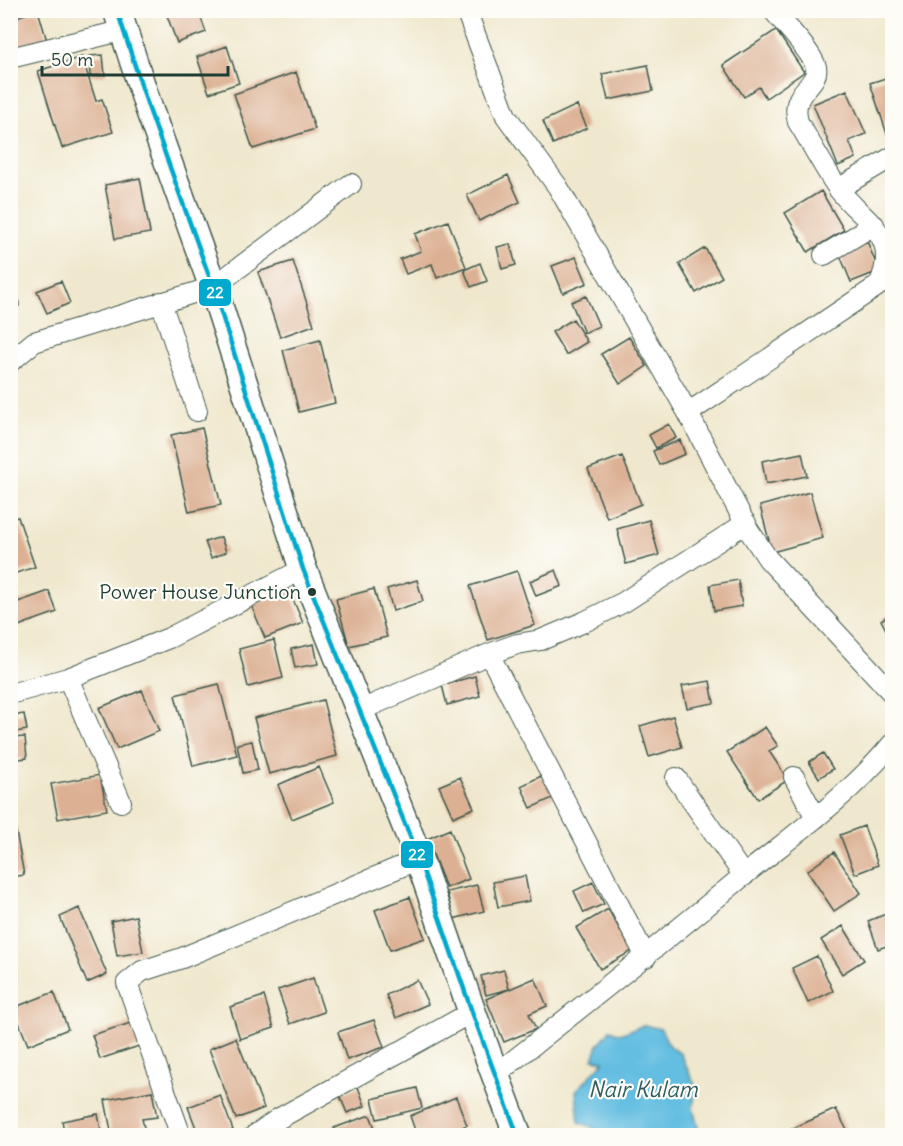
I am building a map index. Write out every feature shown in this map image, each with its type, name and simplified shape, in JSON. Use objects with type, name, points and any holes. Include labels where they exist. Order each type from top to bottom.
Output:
[{"type":"main road","points":[[121,20],[149,109],[213,287],[303,569],[419,859],[518,1136]]},
{"type":"street","points":[[466,10],[506,116],[558,187],[688,412],[746,524],[768,559],[892,693]]},
{"type":"street","points":[[688,412],[879,285],[885,270],[885,246],[874,225],[838,189],[798,122],[796,111],[799,97],[814,79],[817,69],[812,57],[773,10]]},
{"type":"street","points":[[10,58],[121,20]]},
{"type":"street","points":[[838,189],[892,157]]},
{"type":"street","points":[[11,361],[34,342],[213,287],[351,184]]},
{"type":"street","points":[[824,255],[874,225]]},
{"type":"street","points":[[161,302],[197,411]]},
{"type":"street","points":[[361,710],[489,654],[517,644],[541,640],[584,622],[624,602],[746,524]]},
{"type":"street","points":[[10,694],[68,678],[169,638],[303,569]]},
{"type":"street","points":[[489,654],[646,957]]},
{"type":"street","points":[[68,678],[121,802]]},
{"type":"street","points":[[495,1075],[646,957],[816,818],[870,770],[892,744]]},
{"type":"street","points":[[794,777],[816,818]]},
{"type":"street","points":[[676,778],[744,876]]},
{"type":"street","points":[[181,1136],[127,983],[142,971],[182,958],[419,859]]},
{"type":"street","points":[[254,1136],[278,1119],[472,1012]]},
{"type":"water","name":"Nair Kulam","points":[[644,1025],[661,1029],[670,1047],[680,1053],[696,1087],[693,1108],[700,1135],[598,1135],[592,1127],[579,1122],[576,1091],[604,1061],[593,1059],[598,1045],[610,1030],[620,1034]]},
{"type":"building","points":[[38,10],[47,41],[10,52],[10,19]]},
{"type":"building","points":[[165,10],[198,10],[206,32],[177,43]]},
{"type":"building","points":[[776,30],[804,72],[766,98],[759,87],[744,97],[723,65]]},
{"type":"building","points":[[227,46],[239,83],[209,93],[197,57]]},
{"type":"building","points":[[103,55],[105,75],[90,76],[89,56]]},
{"type":"building","points":[[82,57],[96,101],[102,99],[113,132],[62,148],[38,71]]},
{"type":"building","points":[[648,65],[653,91],[608,100],[602,74]]},
{"type":"building","points":[[296,72],[315,129],[253,149],[234,94]]},
{"type":"building","points":[[892,76],[892,132],[887,134],[870,83]]},
{"type":"building","points":[[847,90],[866,134],[849,141],[856,158],[838,166],[813,104]]},
{"type":"building","points":[[577,105],[587,128],[553,144],[543,121]]},
{"type":"building","points":[[508,175],[520,202],[479,221],[467,195]]},
{"type":"building","points":[[140,178],[150,233],[115,239],[105,185]]},
{"type":"building","points":[[821,191],[844,230],[808,252],[785,213]]},
{"type":"building","points":[[448,221],[466,267],[437,278],[432,264],[406,274],[400,259],[421,251],[415,234]]},
{"type":"building","points":[[867,241],[879,271],[851,282],[839,253]]},
{"type":"building","points":[[510,244],[516,265],[502,269],[497,247]]},
{"type":"building","points":[[705,248],[722,277],[696,293],[679,264]]},
{"type":"building","points":[[576,257],[587,283],[563,293],[552,266]]},
{"type":"building","points":[[293,261],[314,325],[280,337],[258,272]]},
{"type":"building","points":[[480,263],[487,281],[471,287],[464,270]]},
{"type":"building","points":[[10,280],[17,280],[19,306],[10,306]]},
{"type":"building","points":[[61,281],[70,303],[47,313],[37,291]]},
{"type":"building","points":[[586,296],[599,326],[584,333],[571,302]]},
{"type":"building","points":[[573,319],[587,342],[566,355],[552,332]]},
{"type":"building","points":[[629,337],[647,366],[620,384],[601,354]]},
{"type":"building","points":[[320,340],[335,403],[299,412],[283,350]]},
{"type":"building","points":[[669,424],[676,438],[656,448],[649,435]]},
{"type":"building","points":[[202,428],[221,505],[189,512],[171,435]]},
{"type":"building","points":[[680,440],[685,454],[659,465],[653,451]]},
{"type":"building","points":[[802,453],[807,476],[766,484],[762,461]]},
{"type":"building","points":[[622,456],[641,504],[607,518],[588,469]]},
{"type":"building","points":[[810,492],[823,538],[772,552],[760,506]]},
{"type":"building","points":[[18,517],[35,567],[10,575],[10,519]]},
{"type":"building","points":[[649,520],[659,555],[626,564],[617,529]]},
{"type":"building","points":[[221,537],[226,552],[211,558],[205,542]]},
{"type":"building","points":[[556,570],[562,586],[536,596],[530,581]]},
{"type":"building","points":[[517,571],[535,625],[488,640],[470,586]]},
{"type":"building","points":[[417,580],[423,601],[393,611],[387,589]]},
{"type":"building","points":[[738,580],[742,606],[714,611],[710,585]]},
{"type":"building","points":[[10,581],[18,602],[49,591],[57,612],[10,629]]},
{"type":"building","points":[[374,589],[387,637],[349,646],[336,599]]},
{"type":"building","points":[[289,590],[303,623],[265,638],[251,605]]},
{"type":"building","points":[[892,613],[892,641],[881,620]]},
{"type":"building","points":[[274,640],[283,678],[248,687],[239,649]]},
{"type":"building","points":[[314,644],[318,664],[295,668],[291,649]]},
{"type":"building","points":[[475,676],[480,696],[447,705],[442,685]]},
{"type":"building","points":[[710,681],[714,703],[687,708],[682,686]]},
{"type":"building","points":[[219,684],[237,755],[193,766],[175,695]]},
{"type":"building","points":[[142,690],[159,731],[117,749],[99,708]]},
{"type":"building","points":[[323,700],[337,756],[269,774],[254,718]]},
{"type":"building","points":[[24,714],[27,730],[10,733],[10,716]]},
{"type":"building","points":[[673,716],[682,747],[649,757],[640,726]]},
{"type":"building","points":[[765,727],[778,746],[769,751],[788,780],[758,799],[727,752]]},
{"type":"building","points":[[25,737],[27,758],[10,760],[10,738]]},
{"type":"building","points":[[252,741],[258,770],[243,773],[237,744]]},
{"type":"building","points":[[823,753],[833,769],[819,778],[809,762]]},
{"type":"building","points":[[319,767],[334,802],[292,819],[278,785]]},
{"type":"building","points":[[549,772],[559,795],[531,808],[521,786]]},
{"type":"building","points":[[100,775],[107,810],[58,819],[51,784]]},
{"type":"building","points":[[460,777],[474,808],[453,817],[439,786]]},
{"type":"building","points":[[13,815],[24,875],[10,877],[10,816]]},
{"type":"building","points":[[864,826],[878,865],[855,874],[840,835]]},
{"type":"building","points":[[450,829],[469,879],[446,888],[427,839]]},
{"type":"building","points":[[834,852],[861,893],[834,911],[807,871]]},
{"type":"building","points":[[525,876],[530,901],[498,907],[493,882]]},
{"type":"building","points":[[593,882],[604,904],[584,913],[574,891]]},
{"type":"building","points":[[477,885],[484,911],[453,919],[447,892]]},
{"type":"building","points":[[410,897],[425,938],[390,950],[375,910]]},
{"type":"building","points":[[79,908],[107,974],[87,983],[60,917]]},
{"type":"building","points":[[608,909],[632,951],[600,969],[576,928]]},
{"type":"building","points":[[891,912],[892,944],[878,949],[868,921]]},
{"type":"building","points":[[136,916],[143,952],[117,956],[111,921]]},
{"type":"building","points":[[843,926],[864,960],[842,974],[821,940]]},
{"type":"building","points":[[817,956],[833,991],[808,1003],[792,968]]},
{"type":"building","points":[[504,970],[509,989],[486,995],[481,976]]},
{"type":"building","points":[[313,978],[324,1012],[290,1024],[278,990]]},
{"type":"building","points":[[535,978],[547,1006],[529,1014],[536,1029],[504,1042],[486,999]]},
{"type":"building","points":[[417,980],[428,1004],[396,1018],[386,995]]},
{"type":"building","points":[[54,992],[68,1029],[28,1045],[13,1008]]},
{"type":"building","points":[[264,996],[274,1028],[240,1039],[230,1007]]},
{"type":"building","points":[[374,1020],[384,1047],[347,1060],[338,1032]]},
{"type":"building","points":[[131,1023],[139,1046],[100,1059],[92,1035]]},
{"type":"building","points":[[236,1038],[264,1108],[236,1119],[209,1049]]},
{"type":"building","points":[[358,1087],[365,1106],[347,1113],[339,1094]]},
{"type":"building","points":[[417,1088],[422,1108],[377,1119],[372,1099]]},
{"type":"building","points":[[152,1091],[157,1117],[142,1119],[146,1136],[112,1136],[105,1100]]},
{"type":"building","points":[[220,1095],[233,1130],[219,1136],[199,1136],[188,1107]]},
{"type":"building","points":[[456,1097],[467,1125],[441,1136],[417,1136],[410,1116]]},
{"type":"building","points":[[836,1109],[850,1136],[794,1136],[791,1129]]},
{"type":"building","points":[[98,1114],[102,1136],[65,1136],[62,1121]]},
{"type":"building","points":[[370,1115],[378,1136],[337,1136],[334,1128]]},
{"type":"transit line","name":"22","points":[[117,10],[149,109],[213,287],[303,569],[419,859],[518,1136]]},
{"type":"place","name":"Power House Junction","points":[[312,592]]}]
